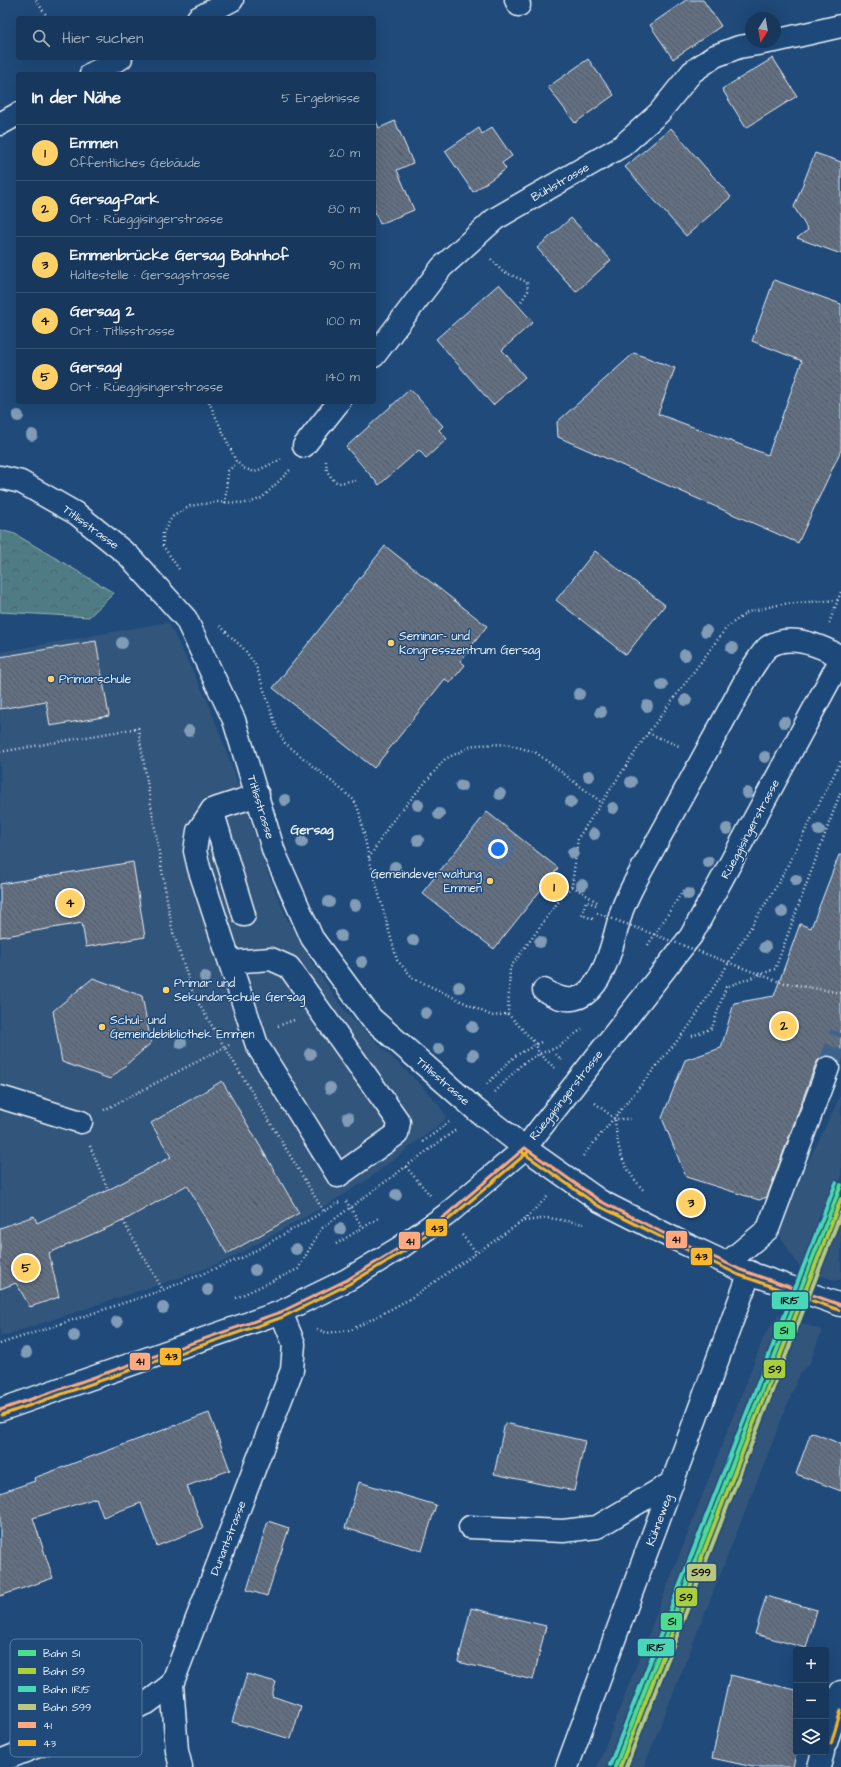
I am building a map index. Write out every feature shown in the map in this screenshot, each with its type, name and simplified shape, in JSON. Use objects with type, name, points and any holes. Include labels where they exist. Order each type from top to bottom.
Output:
[{"type":"street","points":[[202,16],[232,0]]},
{"type":"street","points":[[781,40],[841,26]]},
{"type":"street","name":"Bühlstrasse","points":[[376,353],[442,267],[496,219],[622,146],[659,113],[692,72],[714,56],[745,46]]},
{"type":"street","points":[[95,72],[117,60]]},
{"type":"street","points":[[0,124],[16,115]]},
{"type":"street","points":[[304,446],[337,404]]},
{"type":"street","name":"Titlisstrasse","points":[[0,477],[21,482],[77,514],[129,556],[186,619],[234,720],[258,795],[274,852],[312,938],[371,1018],[476,1110],[525,1148],[600,1201],[675,1239],[727,1263],[841,1305]]},
{"type":"street","points":[[544,990],[556,997],[568,999],[589,991],[601,976],[607,964],[625,901],[751,670],[768,648],[788,640],[819,646],[841,658]]},
{"type":"street","name":"Rüeggisingerstrasse","points":[[0,1410],[282,1312],[347,1280],[401,1247],[446,1215],[525,1148],[691,936],[841,658]]},
{"type":"street","points":[[230,962],[271,959],[289,967],[399,1122],[397,1134],[338,1176],[257,1045],[198,868],[195,851],[198,831],[212,810],[258,795]]},
{"type":"street","points":[[212,810],[244,915]]},
{"type":"street","points":[[727,1263],[768,1229],[828,1068]]},
{"type":"street","points":[[0,1097],[81,1122]]},
{"type":"street","name":"Kühneweg","points":[[567,1767],[750,1272]]},
{"type":"street","name":"Dunantstrasse","points":[[181,1767],[177,1751],[172,1684],[292,1370],[294,1344],[282,1312]]},
{"type":"street","points":[[470,1527],[563,1531],[597,1527],[673,1482]]},
{"type":"street","points":[[142,1704],[172,1684]]},
{"type":"street","points":[[829,1733],[841,1692]]},
{"type":"street","points":[[819,1767],[822,1755]]},
{"type":"street","points":[[0,1761],[10,1757]]},
{"type":"path","points":[[36,0],[47,16]]},
{"type":"path","points":[[488,253],[496,266],[502,271],[527,282],[528,291],[520,303]]},
{"type":"path","points":[[210,404],[237,463],[243,468],[255,472],[304,446]]},
{"type":"path","points":[[181,572],[163,546],[163,533],[172,517],[190,506],[225,503],[249,503],[262,498],[296,465],[304,446]]},
{"type":"path","points":[[326,457],[327,471],[334,482],[339,483],[356,480]]},
{"type":"path","points":[[225,503],[228,471],[237,463]]},
{"type":"path","points":[[819,646],[841,592]]},
{"type":"path","points":[[602,905],[572,886],[578,838],[648,733],[727,627],[748,612],[782,604],[838,600]]},
{"type":"path","points":[[215,621],[245,650],[256,666],[278,729],[285,743],[354,800],[359,811],[368,858],[397,960],[413,978],[492,1016],[508,1014]]},
{"type":"path","points":[[0,752],[138,728],[176,944],[194,996],[324,1212],[246,1256],[163,1290],[0,1344]]},
{"type":"path","points":[[648,733],[704,756]]},
{"type":"path","points":[[368,858],[390,824],[445,759],[474,745],[506,744],[535,752],[601,802]]},
{"type":"path","points":[[645,1193],[629,1174],[618,1149],[615,1119],[690,1025],[779,882],[841,761]]},
{"type":"path","points":[[692,1036],[712,1028],[726,987],[775,969],[841,791]]},
{"type":"path","points":[[647,946],[688,884]]},
{"type":"path","points":[[597,913],[780,982],[841,993]]},
{"type":"path","points":[[504,1084],[522,1064],[539,1054],[558,1047],[586,1026]]},
{"type":"path","points":[[485,1086],[515,1056],[541,1042]]},
{"type":"path","points":[[108,1190],[81,1122],[224,1047]]},
{"type":"path","points":[[615,1119],[632,1119]]},
{"type":"path","points":[[233,1299],[298,1269],[321,1229],[450,1135]]},
{"type":"path","points":[[345,1199],[363,1228]]},
{"type":"path","points":[[336,1244],[379,1218]]},
{"type":"path","points":[[123,1221],[163,1290]]},
{"type":"path","points":[[327,1333],[351,1330],[408,1300],[523,1221]]},
{"type":"shaded area","name":"Primar und Sekundarschule Gersag","points":[[168,622],[208,702],[234,772],[267,871],[287,919],[314,966],[348,1015],[422,1086],[439,1105],[446,1116],[445,1120],[367,1180],[330,1203],[231,1258],[202,1270],[0,1337],[0,652]]},
{"type":"shaded area","points":[[841,1094],[841,1279],[836,1281],[800,1268],[776,1229]]},
{"type":"shaded area","points":[[779,1315],[822,1330],[810,1363],[800,1373],[644,1767],[597,1767],[765,1334]]},
{"type":"green space","points":[[0,530],[15,534],[114,593],[89,617],[0,612]]},
{"type":"building","points":[[686,0],[703,0],[721,26],[673,59],[650,25]]},
{"type":"building","points":[[773,58],[797,96],[746,128],[722,89]]},
{"type":"building","points":[[588,59],[614,95],[575,123],[548,87]]},
{"type":"building","points":[[376,121],[379,128],[395,121],[413,163],[397,170],[414,210],[380,224],[376,215]]},
{"type":"building","points":[[492,127],[512,156],[502,163],[506,169],[473,192],[445,151],[479,128],[482,134]]},
{"type":"building","points":[[671,128],[731,197],[686,236],[625,167]]},
{"type":"building","points":[[815,153],[841,162],[841,254],[797,238],[808,230],[794,207]]},
{"type":"building","points":[[571,218],[611,260],[576,292],[537,248]]},
{"type":"building","points":[[774,280],[841,304],[841,450],[798,543],[558,437],[557,422],[634,353],[675,368],[658,414],[768,455],[802,361],[752,341]]},
{"type":"building","points":[[499,284],[533,322],[502,350],[525,377],[493,405],[436,339]]},
{"type":"building","points":[[410,389],[443,426],[439,430],[447,439],[426,458],[419,450],[379,485],[346,447]]},
{"type":"building","name":"Seminar- und Kongresszentrum Gersag","points":[[385,546],[487,626],[460,661],[465,665],[450,683],[445,679],[374,768],[273,688]]},
{"type":"building","points":[[595,551],[665,605],[626,655],[556,600]]},
{"type":"building","name":"Primarschule","points":[[96,641],[109,716],[50,726],[46,701],[0,709],[0,657]]},
{"type":"building","name":"Gemeindeverwaltung Emmen","points":[[487,812],[558,868],[494,949],[422,893]]},
{"type":"building","points":[[839,855],[841,855],[841,1063],[839,1064],[833,1056],[826,1056],[820,1058],[816,1063],[767,1197],[759,1200],[686,1177],[662,1118],[685,1060],[721,1048],[734,1003],[774,996],[800,924],[811,928]]},
{"type":"building","points":[[133,862],[145,937],[86,947],[82,923],[0,937],[0,884]]},
{"type":"building","name":"Schul- und Gemeindebibliothek Emmen","points":[[93,978],[142,996],[151,1043],[110,1079],[62,1062],[53,1011]]},
{"type":"building","points":[[222,1081],[299,1213],[227,1254],[187,1185],[123,1221],[49,1253],[59,1297],[30,1307],[16,1283],[0,1289],[0,1228],[34,1216],[37,1223],[108,1190],[171,1157],[151,1123]]},
{"type":"building","points":[[209,1413],[230,1470],[187,1486],[203,1528],[157,1546],[141,1503],[103,1517],[96,1498],[33,1518],[53,1578],[0,1596],[0,1493],[35,1481],[34,1478]]},
{"type":"building","points":[[505,1423],[585,1441],[574,1491],[494,1474]]},
{"type":"building","points":[[811,1432],[841,1444],[841,1491],[796,1474]]},
{"type":"building","points":[[359,1482],[436,1505],[422,1551],[345,1528]]},
{"type":"building","points":[[268,1521],[289,1528],[267,1596],[247,1590]]},
{"type":"building","points":[[766,1596],[817,1610],[806,1647],[755,1634]]},
{"type":"building","points":[[471,1608],[546,1626],[533,1680],[458,1662]]},
{"type":"building","points":[[247,1674],[276,1682],[272,1696],[301,1706],[291,1739],[232,1722]]},
{"type":"building","points":[[730,1675],[793,1689],[793,1755],[796,1755],[793,1767],[753,1767],[712,1758]]},
{"type":"tunnel","points":[[828,1068],[841,1033]]},
{"type":"rail line","name":"IR15","points":[[610,1765],[836,1183]]},
{"type":"rail line","name":"S1","points":[[615,1767],[841,1185]]},
{"type":"rail line","name":"S9","points":[[620,1767],[841,1199]]},
{"type":"rail line","name":"S99","points":[[626,1767],[841,1213]]},
{"type":"transit line","name":"41","points":[[525,1148],[600,1201],[675,1239],[741,1270],[841,1305]]},
{"type":"transit line","name":"41","points":[[0,1410],[281,1312],[347,1280],[401,1247],[446,1215],[525,1148]]},
{"type":"transit line","name":"43","points":[[522,1152],[597,1205],[673,1243],[739,1275],[839,1310]]},
{"type":"transit line","name":"43","points":[[2,1415],[283,1317],[349,1284],[404,1251],[449,1219],[528,1152]]},
{"type":"transit line","name":"43","points":[[831,1744],[841,1710]]},
{"type":"place","name":"Seminar- und Kongresszentrum Gersag","points":[[391,643]]},
{"type":"place","name":"Primarschule","points":[[51,679]]},
{"type":"place","name":"Gemeindeverwaltung Emmen","points":[[490,881]]},
{"type":"place","name":"Emmen","points":[[554,887]]},
{"type":"place","name":"Gersag 2","points":[[70,903]]},
{"type":"place","name":"Primar und Sekundarschule Gersag","points":[[166,990]]},
{"type":"place","name":"Gersag-Park","points":[[784,1026]]},
{"type":"place","name":"Schul- und Gemeindebibliothek Emmen","points":[[102,1027]]},
{"type":"place","name":"Emmenbrücke Gersag Bahnhof","points":[[691,1203]]},
{"type":"place","name":"Gersag1","points":[[26,1268]]},
{"type":"district","name":"Gersag","points":[[312,829]]}]
